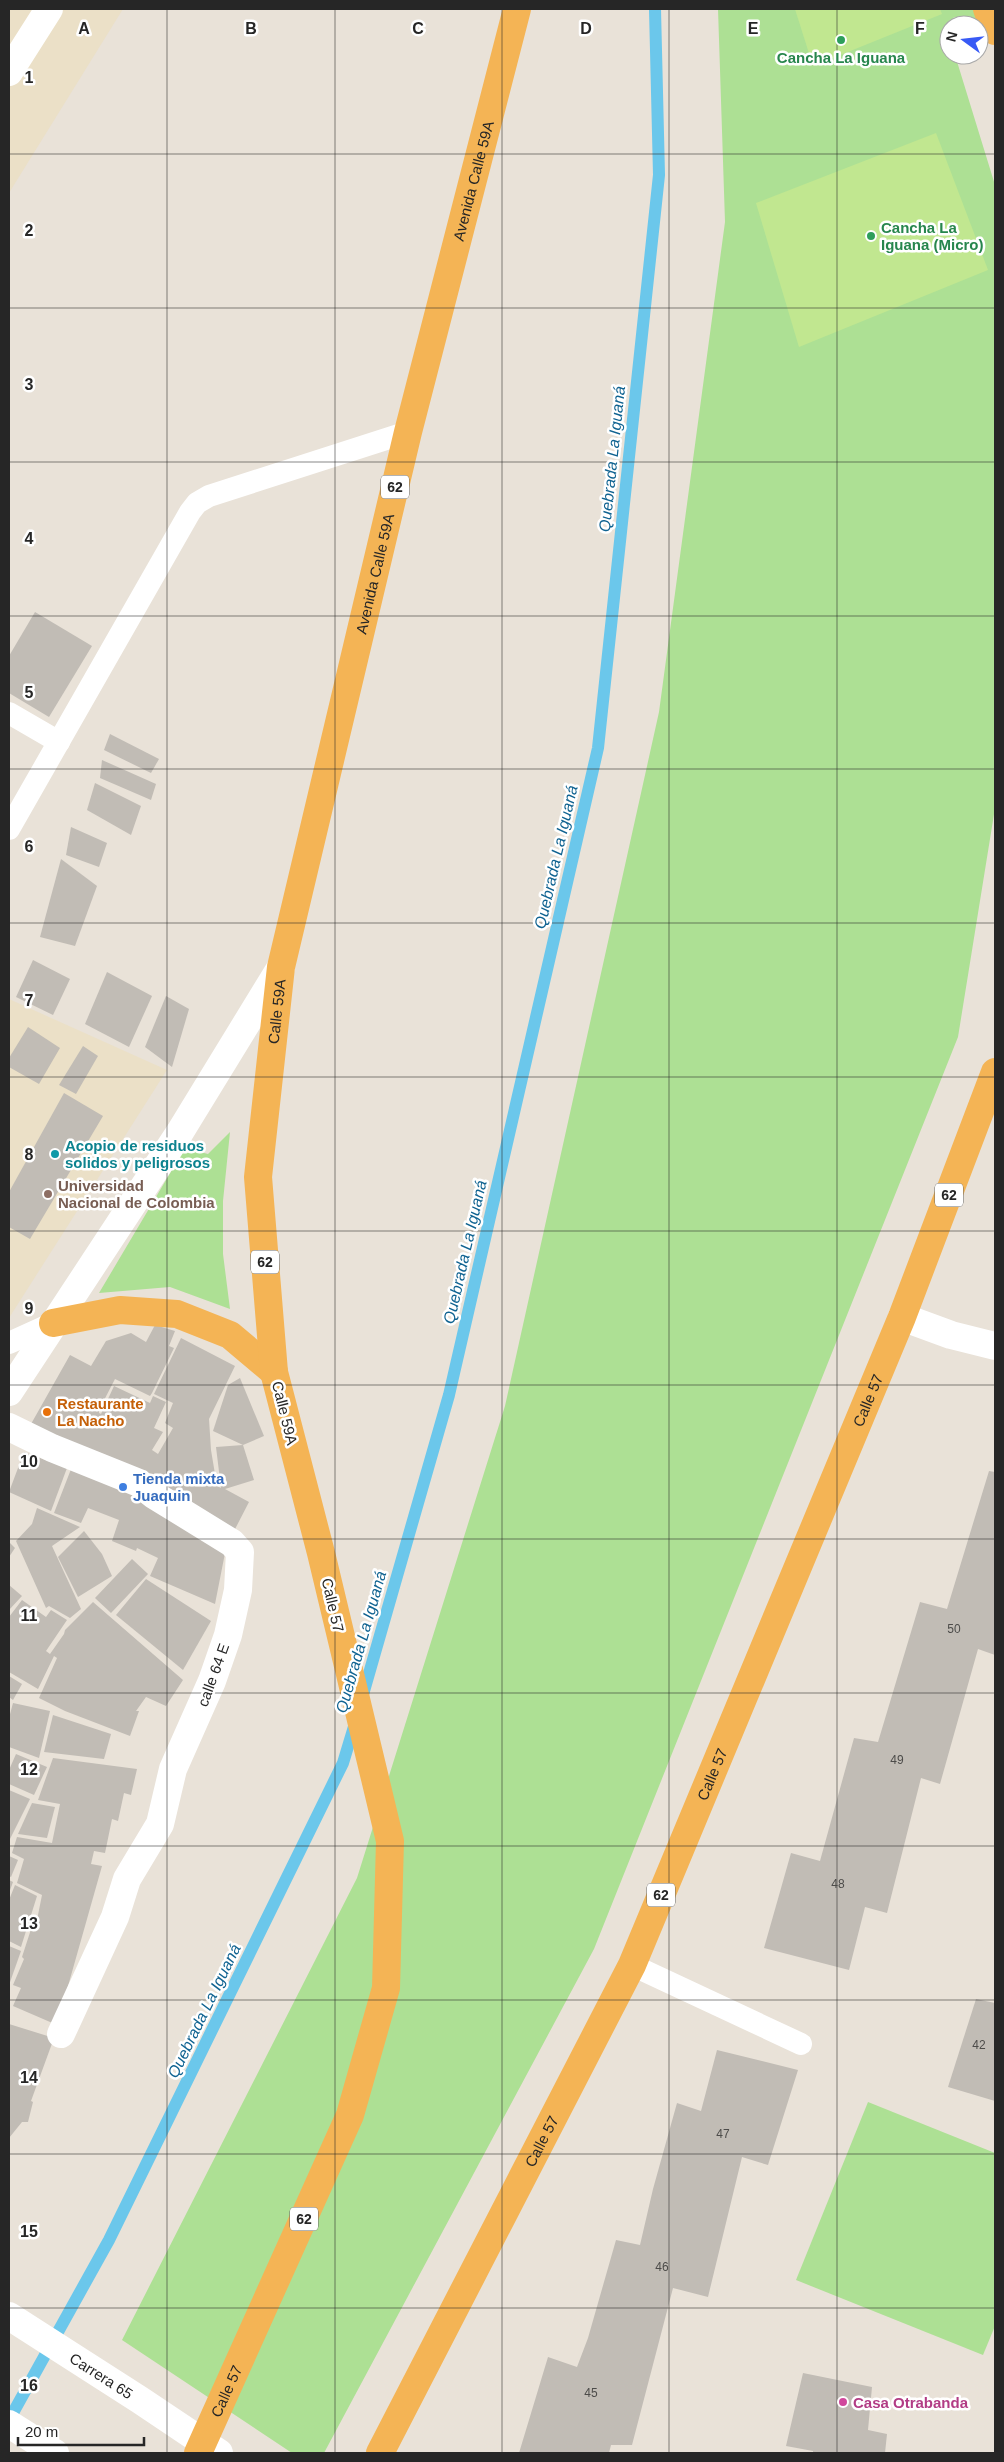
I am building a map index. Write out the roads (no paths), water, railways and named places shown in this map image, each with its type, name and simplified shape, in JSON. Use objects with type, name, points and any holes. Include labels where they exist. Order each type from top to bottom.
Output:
[{"type":"highway","name":"Avenida Calle 59A","points":[[281,967],[408,432],[517,9]]},
{"type":"highway","points":[[988,9],[995,31]]},
{"type":"highway","name":"Calle 59A","points":[[281,967],[258,1178],[274,1372],[321,1553]]},
{"type":"highway","name":"Calle 57","points":[[380,2453],[632,1965],[902,1317],[995,1072]]},
{"type":"highway","points":[[53,1323],[120,1310],[177,1314],[230,1335],[274,1372]]},
{"type":"highway","name":"Calle 57","points":[[207,2450],[350,2115],[386,1988],[390,1841],[321,1553]]},
{"type":"street","points":[[9,72],[48,9]]},
{"type":"street","name":"Calle 59A","points":[[9,1392],[180,1132],[281,967]]},
{"type":"street","points":[[902,1317],[951,1335],[995,1346]]},
{"type":"street","name":"calle 64 E","points":[[9,1427],[52,1448],[139,1483],[232,1544],[240,1552],[238,1590],[228,1635],[212,1681],[174,1769],[160,1824],[127,1879],[115,1917],[61,2034]]},
{"type":"street","name":"Carrera 65","points":[[9,2316],[140,2400],[207,2450]]},
{"type":"street","points":[[9,2424],[55,2453]]},
{"type":"lane","points":[[9,829],[190,512],[197,503],[209,496],[408,432]]},
{"type":"lane","points":[[9,712],[59,742]]},
{"type":"lane","points":[[9,1343],[53,1323]]},
{"type":"lane","points":[[632,1965],[801,2044]]},
{"type":"waterway","name":"Quebrada La Iguaná","points":[[362,1698],[449,1395],[598,748],[659,175],[655,9]]},
{"type":"waterway","name":"Quebrada La Iguaná","points":[[9,2420],[109,2240],[343,1763],[356,1720]]},
{"type":"place","name":"Cancha La Iguana","points":[[841,40]]},
{"type":"place","name":"Cancha La Iguana (Micro)","points":[[871,236]]},
{"type":"place","name":"Acopio de residuos solidos y peligrosos","points":[[55,1154]]},
{"type":"place","name":"Universidad Nacional de Colombia","points":[[48,1194]]},
{"type":"place","name":"Restaurante La Nacho","points":[[47,1412]]},
{"type":"place","name":"Tienda mixta Juaquin","points":[[123,1487]]},
{"type":"place","name":"Casa Otrabanda","points":[[843,2402]]}]
